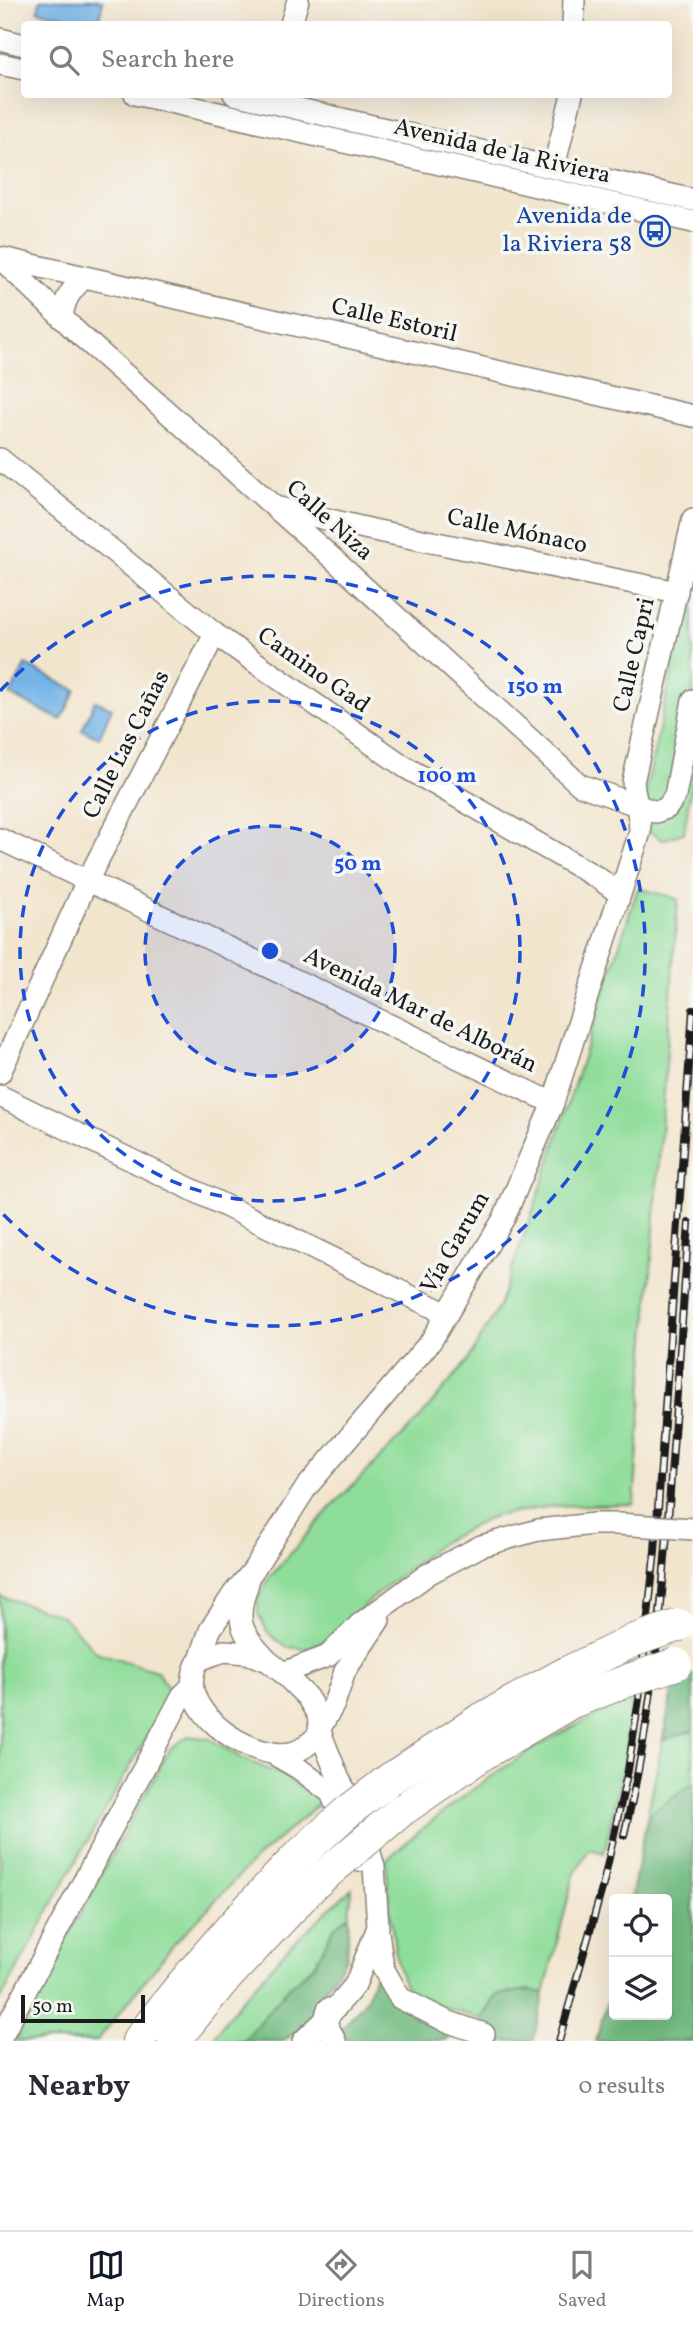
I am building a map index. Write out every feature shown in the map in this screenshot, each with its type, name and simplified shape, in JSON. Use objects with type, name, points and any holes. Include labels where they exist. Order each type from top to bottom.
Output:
[{"type":"highway","points":[[138,2041],[224,1933],[295,1859],[346,1813],[390,1779],[478,1721],[566,1672],[635,1640],[686,1623]]},
{"type":"highway","points":[[174,2041],[221,1983],[314,1884],[402,1810],[483,1754],[572,1702],[684,1661]]},
{"type":"highway","points":[[193,2041],[204,2025],[221,1983]]},
{"type":"highway","points":[[121,2041],[132,2026],[169,1999]]},
{"type":"street","points":[[292,21],[298,0]]},
{"type":"street","points":[[573,21],[574,0]]},
{"type":"street","points":[[0,39],[21,44]]},
{"type":"street","points":[[0,64],[21,68]]},
{"type":"street","name":"Avenida de la Riviera","points":[[152,98],[693,222]]},
{"type":"street","points":[[554,167],[571,98]]},
{"type":"street","points":[[263,124],[270,99]]},
{"type":"street","name":"Avenida de la Riviera","points":[[270,99],[693,200]]},
{"type":"street","name":"Calle Estoril","points":[[0,258],[693,416]]},
{"type":"street","name":"Calle Niza","points":[[0,258],[62,318],[330,556],[580,785],[635,803]]},
{"type":"street","points":[[62,318],[64,302],[71,290],[84,278]]},
{"type":"street","name":"Camino Gad","points":[[0,459],[215,634],[405,766],[598,878],[619,893]]},
{"type":"street","name":"Calle Mónaco","points":[[274,507],[677,592]]},
{"type":"street","name":"Calle Capri","points":[[619,893],[640,832],[640,818],[632,782],[693,519]]},
{"type":"street","points":[[330,556],[346,524]]},
{"type":"street","name":"Calle Las Cañas","points":[[0,1073],[87,881],[215,634]]},
{"type":"street","points":[[635,803],[656,812],[667,808],[675,796],[693,700]]},
{"type":"street","name":"Avenida Mar de Alborán","points":[[0,839],[553,1103]]},
{"type":"street","name":"Vía Garum","points":[[200,1660],[210,1630],[234,1593],[252,1572],[306,1488],[430,1341],[504,1218],[553,1103],[619,893]]},
{"type":"street","points":[[0,1096],[447,1314]]},
{"type":"street","points":[[276,1667],[328,1656],[360,1624],[428,1574],[481,1546],[538,1530],[594,1524],[693,1529]]},
{"type":"street","name":"Vía Garum","points":[[252,1572],[239,1618],[248,1641],[276,1667]]},
{"type":"street","points":[[272,1753],[291,1753],[313,1742],[334,1704],[345,1671],[393,1601]]},
{"type":"street","points":[[335,2041],[325,2020],[331,2000],[353,1963],[367,1923],[366,1878],[351,1836],[331,1793],[298,1768],[272,1753],[230,1736],[212,1723],[198,1706],[191,1687],[194,1670],[200,1660],[224,1651],[247,1653],[276,1667],[307,1697],[317,1715],[338,1777],[362,1823],[374,1867],[383,1968],[400,1998],[446,2021],[484,2034],[466,2041]]},
{"type":"street","points":[[0,2039],[182,1696],[191,1687]]},
{"type":"street","points":[[303,2041],[355,1985],[378,1927]]},
{"type":"green space","points":[[693,574],[693,774],[684,833],[662,840],[645,829],[645,794]]},
{"type":"green space","points":[[638,888],[678,899],[634,1504],[553,1506],[494,1516],[444,1541],[390,1583],[326,1640],[307,1649],[286,1647],[268,1633],[258,1614],[258,1598],[270,1577],[331,1507],[419,1419],[468,1360],[499,1306],[540,1190]]},
{"type":"green space","points":[[0,1596],[63,1616],[96,1652],[157,1671],[169,1689],[167,1702],[0,2001]]},
{"type":"green space","points":[[693,1675],[693,2041],[596,2041],[609,1996],[609,2020],[672,2020],[672,1894],[632,1894],[674,1682]]},
{"type":"green space","points":[[693,1675],[693,1730],[663,1740],[674,1682]]},
{"type":"green space","points":[[631,1699],[625,1758],[604,1853],[589,1849],[574,1875],[544,1993],[528,1990],[497,1995],[482,2019],[435,2004],[410,1992],[404,1984],[395,1951],[386,1860],[445,1811],[528,1752]]},
{"type":"green space","points":[[188,1736],[210,1739],[243,1759],[282,1775],[322,1801],[255,1859],[175,1943],[97,2041],[15,2041],[54,1961],[170,1749]]},
{"type":"green space","points":[[693,1783],[693,2041],[596,2041],[609,1996],[609,2020],[672,2020],[672,1894],[632,1894],[648,1815]]},
{"type":"green space","points":[[352,1888],[349,1916],[335,1926],[314,1965],[285,1991],[244,2041],[211,2041],[239,2003],[288,1948]]},
{"type":"green space","points":[[349,1916],[347,1957],[324,1990],[318,2016],[283,2041],[244,2041],[285,1991],[314,1965],[335,1926]]},
{"type":"green space","points":[[374,1976],[379,1976],[408,2012],[449,2034],[447,2040],[350,2041],[340,2031],[367,1998]]},
{"type":"green space","points":[[528,1990],[544,1993],[533,2041],[486,2041],[490,2029],[482,2019],[497,1995]]},
{"type":"water","points":[[40,0],[103,1],[99,21],[84,21],[38,11]]},
{"type":"water","points":[[25,665],[76,690],[61,720],[10,695]]},
{"type":"water","points":[[95,701],[112,708],[99,738],[82,730]]},
{"type":"railway","points":[[559,2041],[603,1885],[628,1770],[639,1699],[655,1551],[693,1010]]},
{"type":"railway","points":[[624,1835],[650,1702],[660,1612],[689,1223]]},
{"type":"place","name":"Avenida de la Riviera 58","points":[[655,231]]}]
